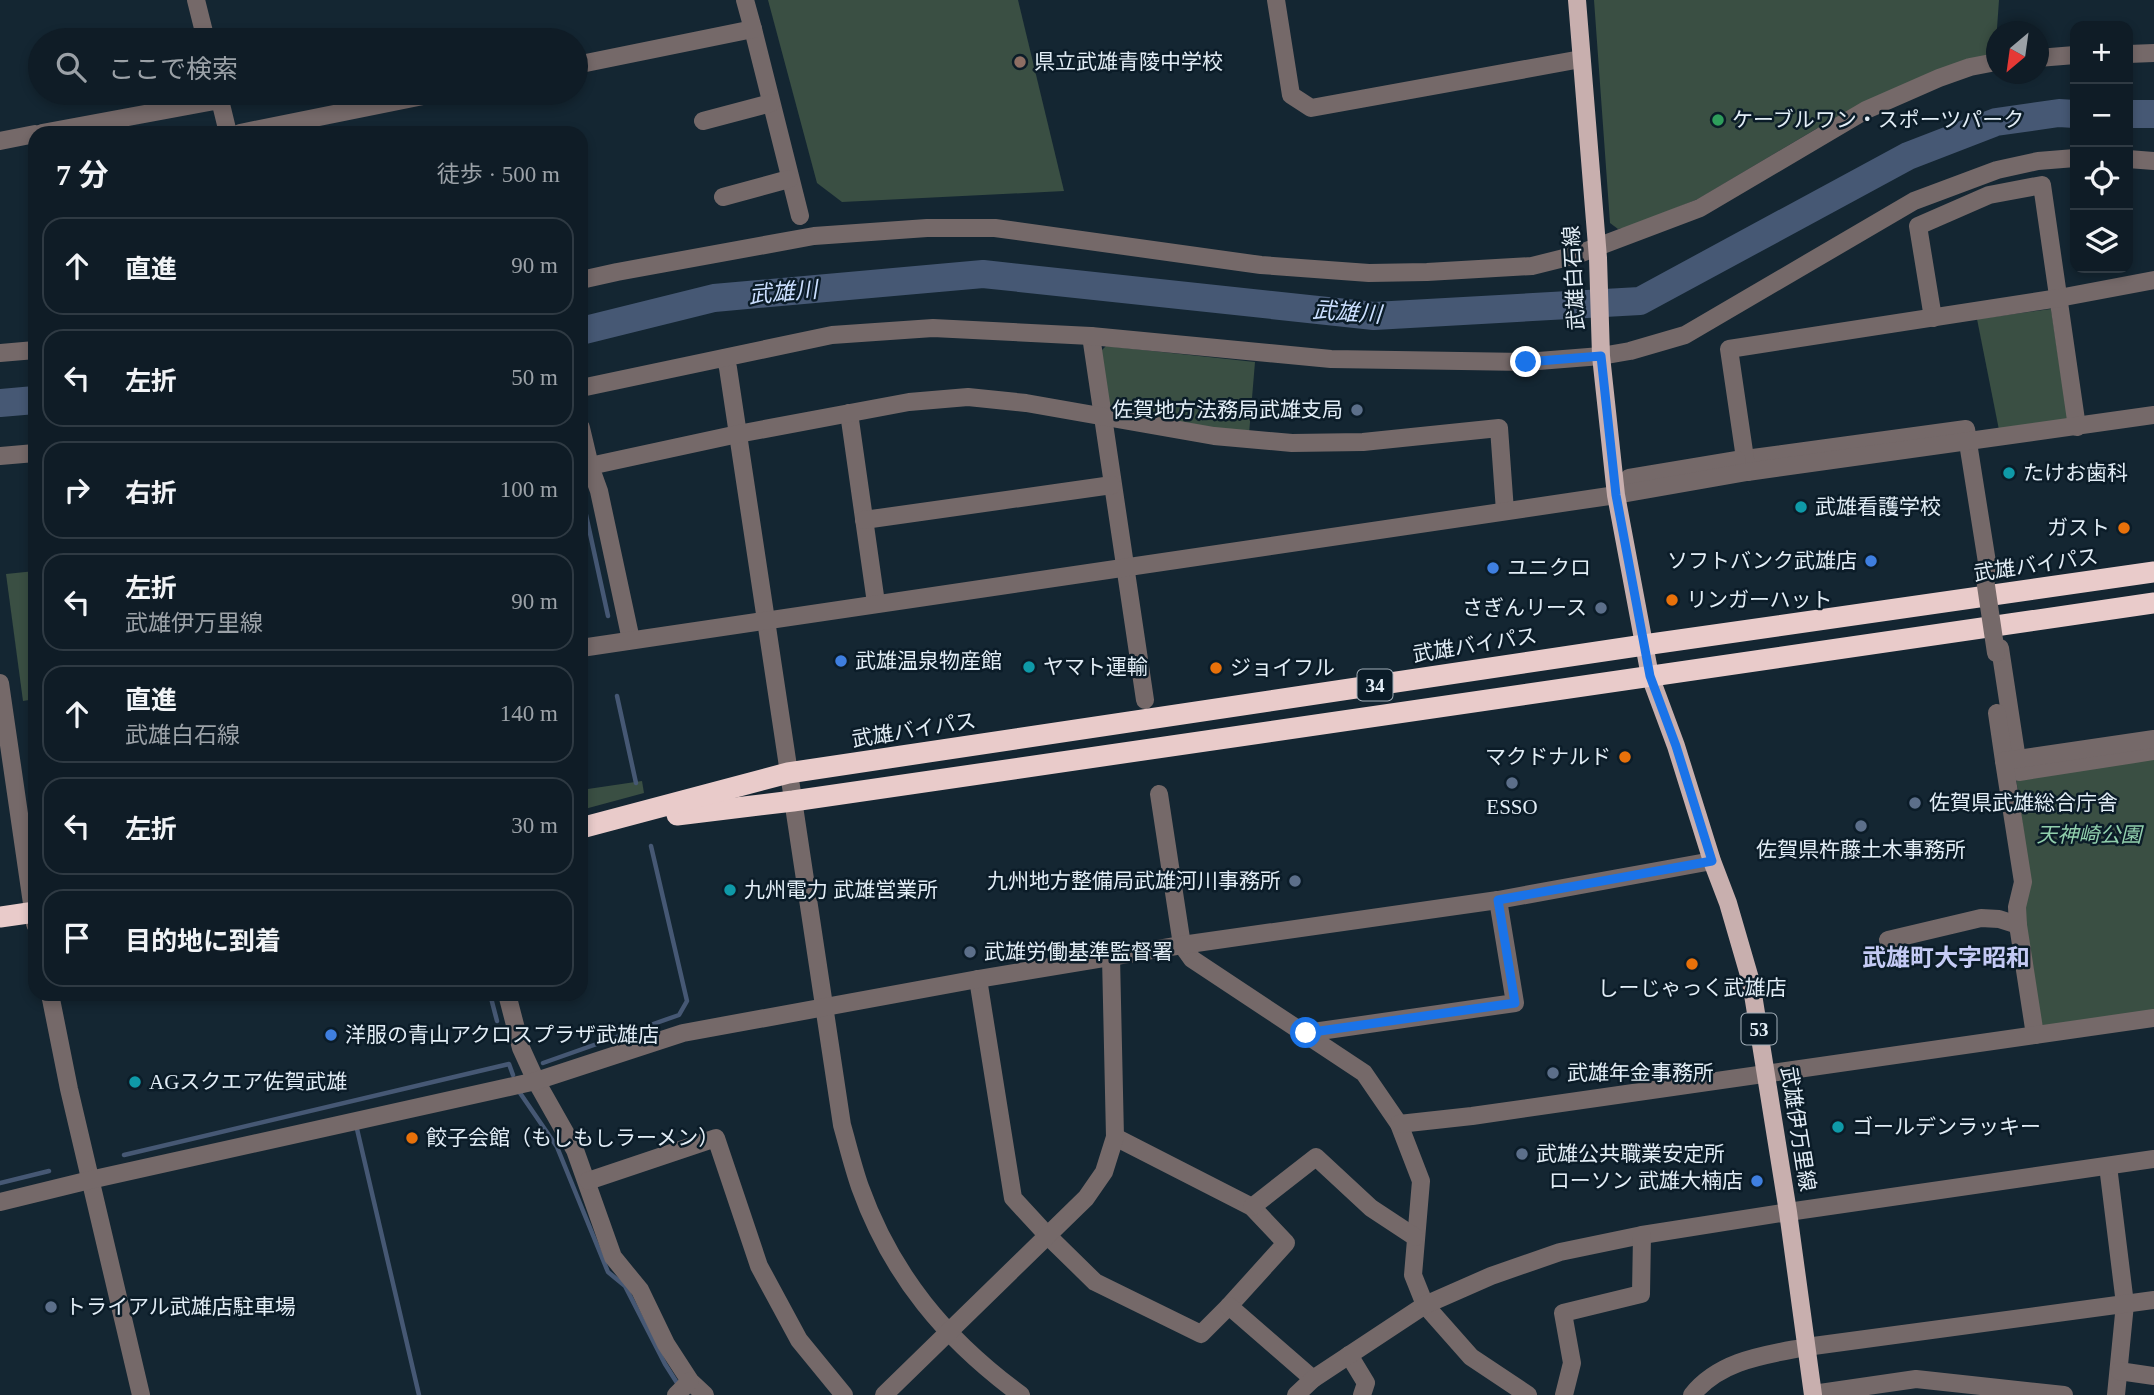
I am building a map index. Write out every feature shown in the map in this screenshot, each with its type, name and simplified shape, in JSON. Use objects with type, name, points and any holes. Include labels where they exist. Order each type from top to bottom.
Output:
[{"type":"highway","name":"武雄バイパス","points":[[591,827],[788,773],[2154,572]]},
{"type":"highway","name":"武雄バイパス","points":[[591,827],[793,801],[2154,603]]},
{"type":"highway","points":[[0,917],[28,916]]},
{"type":"main road","name":"武雄白石線","points":[[1577,0],[1597,253],[1601,356],[1616,495],[1650,676]]},
{"type":"main road","name":"武雄伊万里線","points":[[1650,676],[1728,903],[1751,982],[1788,1212],[1813,1395]]},
{"type":"street","points":[[196,0],[203,28]]},
{"type":"street","points":[[745,0],[800,216]]},
{"type":"street","points":[[1276,0],[1291,95],[1311,108],[1581,59]]},
{"type":"street","points":[[588,63],[753,29]]},
{"type":"street","points":[[2133,54],[2154,53]]},
{"type":"street","points":[[2049,57],[2070,55]]},
{"type":"street","points":[[588,278],[814,236],[927,228],[995,228],[1261,265],[1369,272],[1427,272],[1532,266],[1597,253],[1700,208],[1866,110],[1939,78],[1986,64]]},
{"type":"street","points":[[704,121],[771,103]]},
{"type":"street","points":[[76,126],[180,105]]},
{"type":"street","points":[[221,105],[226,126]]},
{"type":"street","points":[[275,126],[379,105]]},
{"type":"street","points":[[0,141],[28,135]]},
{"type":"street","points":[[588,387],[832,335],[933,328],[1091,336],[1331,359],[1526,362],[1601,356],[1630,351],[1685,335],[1914,201],[1997,170],[2038,161],[2070,158]]},
{"type":"street","points":[[2133,159],[2154,161]]},
{"type":"street","points":[[723,197],[789,179]]},
{"type":"street","points":[[1933,318],[1918,226],[1989,195],[2042,184],[2077,427]]},
{"type":"street","points":[[1746,464],[1729,349],[2059,298],[2154,280]]},
{"type":"street","points":[[1091,336],[1145,700]]},
{"type":"street","points":[[0,353],[28,351]]},
{"type":"street","points":[[725,358],[842,1125],[860,1187],[882,1239],[912,1289],[948,1334],[988,1371],[1021,1395]]},
{"type":"street","points":[[590,466],[738,434],[909,402],[968,397],[1027,403],[1214,436],[1292,443],[1363,442],[1499,428],[1505,511]]},
{"type":"street","points":[[849,414],[876,603]]},
{"type":"street","points":[[1629,478],[1965,443],[2154,415]]},
{"type":"street","points":[[1965,443],[2012,760],[2023,883],[2017,907],[2018,925],[2035,1035]]},
{"type":"street","points":[[0,456],[28,454]]},
{"type":"street","points":[[588,458],[599,491],[631,640]]},
{"type":"street","points":[[588,647],[1616,495],[1746,464]]},
{"type":"street","points":[[864,520],[1112,485]]},
{"type":"street","points":[[0,683],[28,875]]},
{"type":"street","points":[[2012,760],[2154,739]]},
{"type":"street","points":[[2012,760],[2019,772],[2154,751]]},
{"type":"street","points":[[1159,794],[1182,944],[1192,959],[1364,1073],[1399,1124],[1421,1181],[1413,1275],[1425,1305],[1471,1357],[1528,1395]]},
{"type":"street","points":[[0,1202],[536,1081],[683,1033],[1182,944],[1498,900],[1712,861]]},
{"type":"street","points":[[1306,1033],[1515,1003],[1498,900]]},
{"type":"street","points":[[1888,940],[1981,918],[1998,919],[2018,925]]},
{"type":"street","points":[[884,1395],[1086,1198],[1104,1172],[1115,1137],[1111,957]]},
{"type":"street","points":[[978,979],[1013,1198],[1095,1282],[1201,1334],[1286,1243],[1252,1207],[1115,1137]]},
{"type":"street","points":[[52,1001],[90,1180],[141,1395]]},
{"type":"street","points":[[509,1001],[521,1048],[536,1081],[575,1150],[613,1256],[640,1290],[666,1344],[690,1381],[705,1395]]},
{"type":"street","points":[[1399,1124],[1472,1116],[2154,1018]]},
{"type":"street","points":[[588,1181],[716,1138],[759,1266],[799,1340],[844,1395]]},
{"type":"street","points":[[1252,1207],[1316,1157],[1371,1208],[1415,1237]]},
{"type":"street","points":[[1296,1395],[1313,1379],[1425,1305],[1491,1276],[1560,1252],[1642,1235],[1788,1212],[2154,1159]]},
{"type":"street","points":[[2108,1166],[2125,1304],[2116,1395]]},
{"type":"street","points":[[1564,1395],[1572,1363],[1563,1314],[1641,1294],[1642,1235]]},
{"type":"street","points":[[1692,1395],[1721,1370],[1753,1357],[1807,1347],[2154,1300]]},
{"type":"street","points":[[1229,1306],[1313,1379]]},
{"type":"street","points":[[1349,1354],[1366,1383],[1362,1395]]},
{"type":"street","points":[[2119,1371],[2154,1376]]},
{"type":"street","points":[[1813,1395],[1916,1379],[2064,1395]]},
{"type":"street","points":[[677,1395],[690,1381]]},
{"type":"green space","points":[[768,0],[1018,0],[1064,191],[842,202],[817,183]]},
{"type":"green space","name":"ケーブルワン・スポーツパーク","points":[[1594,0],[1999,0],[1998,21],[1986,21],[1986,60],[1851,112],[1816,129],[1698,199],[1629,227],[1618,229],[1610,223]]},
{"type":"green space","points":[[2051,309],[2068,420],[1999,430],[1977,319]]},
{"type":"green space","points":[[1106,346],[1255,362],[1249,434],[1108,409],[1099,353]]},
{"type":"green space","points":[[28,572],[28,700],[23,701],[6,574]]},
{"type":"green space","name":"天神崎公園","points":[[2154,759],[2154,1010],[2040,1028],[2023,912],[2030,878],[2016,778]]},
{"type":"green space","points":[[642,781],[644,793],[588,808],[588,789]]},
{"type":"waterway","name":"武雄川","points":[[588,329],[714,298],[983,274],[1374,316],[1640,301],[1908,156],[1996,122],[2070,114]]},
{"type":"waterway","name":"武雄川","points":[[2133,114],[2154,114]]},
{"type":"waterway","name":"武雄川","points":[[0,403],[28,401]]},
{"type":"waterway","points":[[588,524],[608,616]]},
{"type":"waterway","points":[[617,696],[636,783]]},
{"type":"waterway","points":[[543,1063],[679,1015],[687,1001],[651,846]]},
{"type":"waterway","points":[[492,1001],[497,1021]]},
{"type":"waterway","points":[[124,1155],[509,1064],[513,1075]]},
{"type":"waterway","points":[[518,1090],[557,1147],[608,1272],[625,1286],[679,1386]]},
{"type":"waterway","points":[[357,1129],[419,1395]]},
{"type":"waterway","points":[[0,1183],[49,1171]]},
{"type":"place","name":"県立武雄青陵中学校","points":[[1020,62]]},
{"type":"place","name":"ケーブルワン・スポーツパーク","points":[[1718,120]]},
{"type":"place","name":"佐賀地方法務局武雄支局","points":[[1357,410]]},
{"type":"place","name":"たけお歯科","points":[[2009,473]]},
{"type":"place","name":"武雄看護学校","points":[[1801,507]]},
{"type":"place","name":"ガスト","points":[[2124,528]]},
{"type":"place","name":"ソフトバンク武雄店","points":[[1871,561]]},
{"type":"place","name":"ユニクロ","points":[[1493,568]]},
{"type":"place","name":"リンガーハット","points":[[1672,600]]},
{"type":"place","name":"さぎんリース","points":[[1601,608]]},
{"type":"place","name":"武雄温泉物産館","points":[[841,661]]},
{"type":"place","name":"ヤマト運輸","points":[[1029,667]]},
{"type":"place","name":"ジョイフル","points":[[1216,668]]},
{"type":"place","name":"マクドナルド","points":[[1625,757]]},
{"type":"place","name":"ESSO","points":[[1512,783]]},
{"type":"place","name":"佐賀県武雄総合庁舎","points":[[1915,803]]},
{"type":"place","name":"佐賀県杵藤土木事務所","points":[[1861,826]]},
{"type":"place","name":"九州地方整備局武雄河川事務所","points":[[1295,881]]},
{"type":"place","name":"九州電力 武雄営業所","points":[[730,890]]},
{"type":"place","name":"武雄労働基準監督署","points":[[970,952]]},
{"type":"place","name":"しーじゃっく武雄店","points":[[1692,964]]},
{"type":"place","name":"洋服の青山アクロスプラザ武雄店","points":[[331,1035]]},
{"type":"place","name":"武雄年金事務所","points":[[1553,1073]]},
{"type":"place","name":"AGスクエア佐賀武雄","points":[[135,1082]]},
{"type":"place","name":"ゴールデンラッキー","points":[[1838,1127]]},
{"type":"place","name":"餃子会館（もしもしラーメン）","points":[[412,1138]]},
{"type":"place","name":"武雄公共職業安定所","points":[[1522,1154]]},
{"type":"place","name":"ローソン 武雄大楠店","points":[[1757,1181]]},
{"type":"place","name":"トライアル武雄店駐車場","points":[[51,1307]]},
{"type":"district","name":"武雄町大字昭和","points":[[1946,958]]},
{"type":"route","points":[[1306,1033],[1515,1003],[1498,900],[1712,861],[1676,746],[1650,676],[1616,495],[1601,356],[1526,362]]}]
